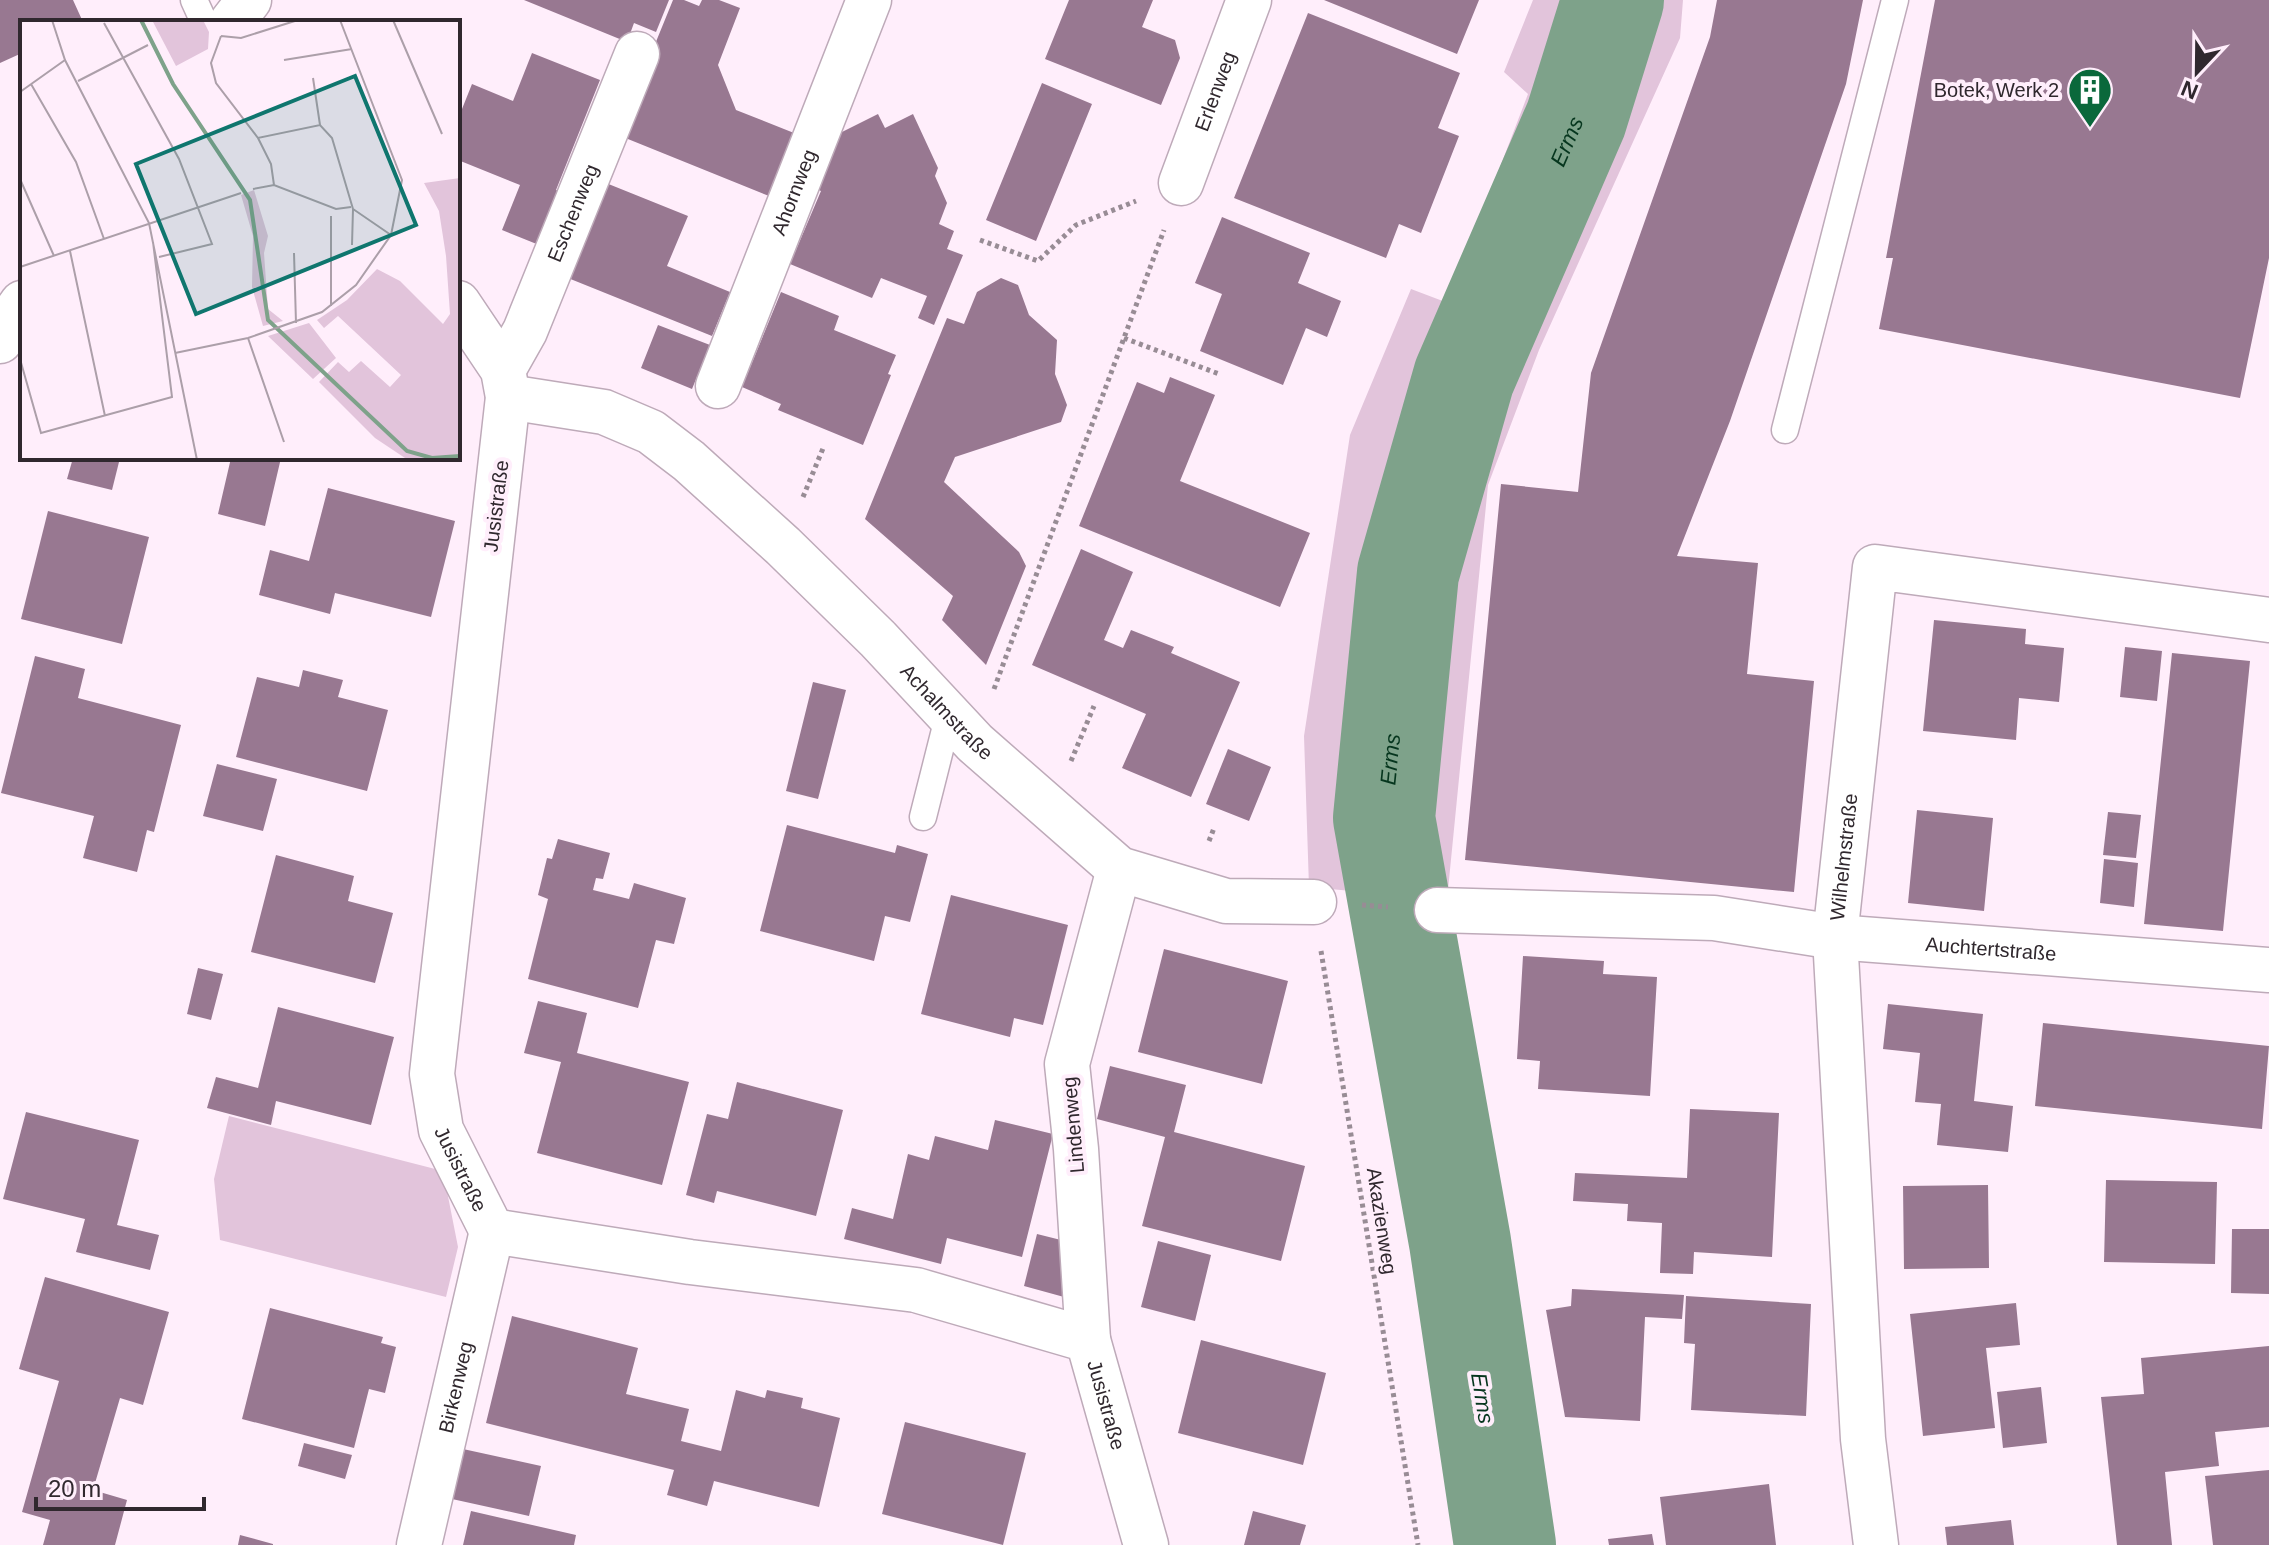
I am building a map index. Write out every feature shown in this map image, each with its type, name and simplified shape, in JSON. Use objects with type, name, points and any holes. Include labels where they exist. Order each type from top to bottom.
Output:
[{"type":"street","points":[[234,20],[249,0]]},
{"type":"street","points":[[256,0],[270,20]]},
{"type":"street","name":"Ahornweg","points":[[718,386],[869,0]]},
{"type":"street","name":"Erlenweg","points":[[1181,183],[1249,0]]},
{"type":"street","name":"Eschenweg","points":[[506,384],[637,54]]},
{"type":"street","points":[[0,341],[20,306]]},
{"type":"street","points":[[460,306],[506,384]]},
{"type":"street","name":"Achalmstraße","points":[[506,384],[604,412],[651,432],[689,461],[783,546],[878,639],[962,728],[1119,869],[1226,901],[1314,902]]},
{"type":"street","name":"Jusistraße","points":[[506,384],[432,1074],[441,1130],[492,1231],[690,1262],[916,1290],[1088,1340],[1146,1545]]},
{"type":"street","name":"Wilhelmstraße","points":[[1876,1545],[1863,1439],[1835,937],[1875,567],[2269,620]]},
{"type":"street","name":"Lindenweg","points":[[1088,1340],[1076,1149],[1067,1064],[1119,869]]},
{"type":"street","name":"Auchtertstraße","points":[[1437,910],[1714,918],[1835,937],[2269,970]]},
{"type":"street","name":"Birkenweg","points":[[419,1545],[492,1231]]},
{"type":"lane","points":[[194,0],[203,20]]},
{"type":"lane","points":[[1785,430],[1895,0]]},
{"type":"lane","points":[[923,817],[962,728]]},
{"type":"path","points":[[980,240],[1038,261],[1076,225],[1181,183]]},
{"type":"path","points":[[962,728],[1124,338],[1181,183]]},
{"type":"path","points":[[1124,338],[1219,374]]},
{"type":"path","points":[[1314,902],[1437,910]]},
{"type":"path","name":"Akazienweg","points":[[1314,902],[1418,1545]]},
{"type":"shaded area","points":[[1533,0],[1683,0],[1680,38],[1539,350],[1488,485],[1447,900],[1309,887],[1304,736],[1350,435],[1411,289],[1448,303],[1528,94],[1504,72]]},
{"type":"shaded area","points":[[229,1116],[443,1171],[458,1247],[446,1297],[220,1240],[214,1179]]},
{"type":"building","points":[[0,0],[73,0],[82,20],[20,20],[20,54],[0,63]]},
{"type":"building","points":[[524,0],[669,0],[656,32],[634,23],[627,42]]},
{"type":"building","points":[[673,0],[684,0],[699,6],[702,0],[719,0],[740,8],[718,65],[736,110],[794,133],[769,196],[618,135]]},
{"type":"building","points":[[1069,0],[1153,0],[1142,27],[1175,40],[1180,58],[1161,105],[1045,59]]},
{"type":"building","points":[[1324,0],[1479,0],[1457,54]]},
{"type":"building","points":[[1717,0],[1863,0],[1846,84],[1730,421],[1677,556],[1758,563],[1747,674],[1814,681],[1794,892],[1465,860],[1501,484],[1578,492],[1591,373],[1710,37]]},
{"type":"building","name":"Botek, Werk 2","points":[[1935,0],[2269,0],[2269,258],[2240,398],[1879,329],[1893,258],[1886,258]]},
{"type":"building","points":[[1308,13],[1460,73],[1438,128],[1459,136],[1421,233],[1399,224],[1386,258],[1234,198]]},
{"type":"building","points":[[532,53],[600,80],[556,190],[575,198],[554,251],[502,230],[520,185],[460,161],[460,114],[472,84],[513,101]]},
{"type":"building","points":[[1042,83],[1092,104],[1036,241],[986,220]]},
{"type":"building","points":[[878,114],[885,128],[913,114],[938,168],[935,176],[947,203],[939,224],[954,231],[947,249],[963,255],[934,325],[918,318],[927,296],[881,278],[872,298],[790,264],[821,191],[811,187],[832,137]]},
{"type":"building","points":[[601,181],[688,216],[667,266],[730,292],[712,336],[563,276]]},
{"type":"building","points":[[1222,217],[1310,253],[1298,283],[1341,301],[1327,337],[1306,328],[1283,385],[1200,351],[1222,294],[1195,283]]},
{"type":"building","points":[[1001,278],[1018,285],[1029,315],[1057,340],[1055,374],[1067,405],[1061,422],[955,457],[944,482],[1019,552],[1026,566],[986,665],[942,620],[953,596],[865,519],[947,318],[964,324],[977,292]]},
{"type":"building","points":[[781,292],[839,316],[834,330],[896,355],[863,445],[778,410],[781,404],[742,387]]},
{"type":"building","points":[[658,325],[710,345],[692,389],[641,368]]},
{"type":"building","points":[[1170,377],[1215,395],[1180,481],[1310,533],[1280,607],[1079,526],[1137,382],[1164,393]]},
{"type":"building","points":[[72,460],[120,460],[112,490],[67,479]]},
{"type":"building","points":[[231,460],[281,460],[265,526],[218,514]]},
{"type":"building","points":[[328,488],[455,521],[431,617],[335,593],[330,614],[259,595],[270,550],[309,561]]},
{"type":"building","points":[[48,511],[149,537],[122,644],[21,619]]},
{"type":"building","points":[[1081,549],[1133,572],[1104,640],[1123,648],[1131,630],[1174,647],[1171,653],[1240,682],[1191,797],[1122,768],[1146,714],[1032,665]]},
{"type":"building","points":[[1934,620],[2026,629],[2025,644],[2064,648],[2059,702],[2019,698],[2016,740],[1923,731]]},
{"type":"building","points":[[2125,647],[2162,651],[2157,701],[2120,697]]},
{"type":"building","points":[[2172,653],[2250,661],[2223,931],[2144,924]]},
{"type":"building","points":[[35,656],[85,669],[78,698],[181,725],[154,832],[147,830],[137,872],[83,858],[94,816],[1,793]]},
{"type":"building","points":[[303,670],[343,680],[338,697],[388,710],[367,791],[236,757],[257,677],[299,687]]},
{"type":"building","points":[[813,682],[846,690],[818,799],[786,791]]},
{"type":"building","points":[[1228,749],[1271,767],[1249,821],[1206,804]]},
{"type":"building","points":[[217,764],[277,779],[263,831],[203,816]]},
{"type":"building","points":[[1917,810],[1993,818],[1984,911],[1908,903]]},
{"type":"building","points":[[2108,812],[2141,815],[2136,858],[2103,855]]},
{"type":"building","points":[[787,825],[895,853],[897,845],[928,854],[910,922],[885,916],[874,961],[760,931]]},
{"type":"building","points":[[558,839],[610,853],[603,879],[596,878],[593,890],[629,899],[634,883],[686,898],[674,944],[656,940],[638,1008],[528,979],[548,899],[538,895],[547,858],[552,859]]},
{"type":"building","points":[[276,855],[354,876],[348,901],[393,913],[375,983],[251,952]]},
{"type":"building","points":[[2104,859],[2138,863],[2134,907],[2100,903]]},
{"type":"building","points":[[951,895],[1068,925],[1043,1025],[1014,1018],[1010,1037],[921,1014]]},
{"type":"building","points":[[1164,949],[1288,981],[1262,1084],[1138,1052]]},
{"type":"building","points":[[1523,956],[1604,961],[1603,974],[1657,977],[1650,1096],[1538,1089],[1540,1061],[1517,1059]]},
{"type":"building","points":[[198,968],[223,974],[211,1020],[187,1014]]},
{"type":"building","points":[[538,1001],[587,1013],[577,1053],[689,1082],[662,1185],[537,1153],[561,1062],[524,1053]]},
{"type":"building","points":[[1888,1004],[1983,1014],[1974,1101],[2013,1106],[2008,1152],[1937,1145],[1941,1104],[1915,1102],[1920,1053],[1883,1049]]},
{"type":"building","points":[[278,1007],[394,1037],[371,1125],[276,1101],[271,1125],[207,1108],[216,1077],[258,1088]]},
{"type":"building","points":[[2043,1023],[2269,1046],[2262,1129],[2035,1106]]},
{"type":"building","points":[[1110,1066],[1186,1085],[1174,1132],[1305,1166],[1281,1261],[1142,1226],[1165,1137],[1097,1119]]},
{"type":"building","points":[[737,1082],[843,1110],[816,1216],[717,1191],[714,1203],[686,1195],[707,1114],[728,1119]]},
{"type":"building","points":[[1690,1109],[1779,1113],[1772,1257],[1694,1252],[1693,1274],[1660,1273],[1662,1223],[1627,1221],[1628,1204],[1573,1201],[1575,1173],[1687,1178]]},
{"type":"building","points":[[26,1112],[139,1140],[117,1225],[159,1235],[150,1270],[76,1252],[85,1219],[3,1199]]},
{"type":"building","points":[[995,1120],[1053,1134],[1022,1257],[947,1238],[941,1264],[844,1239],[852,1208],[893,1219],[908,1154],[929,1160],[935,1136],[988,1150]]},
{"type":"building","points":[[2106,1180],[2217,1182],[2215,1264],[2104,1262]]},
{"type":"building","points":[[1988,1185],[1989,1268],[1904,1269],[1903,1186]]},
{"type":"building","points":[[2232,1229],[2269,1229],[2269,1294],[2231,1293]]},
{"type":"building","points":[[1037,1234],[1077,1244],[1064,1297],[1024,1286]]},
{"type":"building","points":[[1158,1241],[1211,1255],[1195,1321],[1141,1307]]},
{"type":"building","points":[[45,1277],[169,1312],[143,1405],[120,1398],[93,1490],[127,1500],[115,1545],[43,1545],[50,1520],[22,1512],[59,1381],[19,1369]]},
{"type":"building","points":[[1572,1289],[1684,1295],[1682,1319],[1645,1317],[1640,1421],[1565,1417],[1546,1310],[1571,1306]]},
{"type":"building","points":[[1686,1296],[1811,1304],[1806,1416],[1691,1410],[1695,1344],[1684,1343]]},
{"type":"building","points":[[2016,1303],[2020,1345],[1986,1348],[1995,1428],[1923,1436],[1910,1314]]},
{"type":"building","points":[[270,1308],[383,1337],[381,1343],[396,1347],[385,1393],[369,1389],[354,1448],[242,1419]]},
{"type":"building","points":[[512,1316],[638,1348],[626,1394],[689,1409],[681,1441],[721,1451],[736,1390],[765,1398],[767,1390],[803,1398],[801,1408],[840,1418],[819,1507],[714,1481],[707,1506],[667,1495],[674,1470],[486,1423]]},
{"type":"building","points":[[1201,1340],[1326,1373],[1303,1465],[1178,1433]]},
{"type":"building","points":[[2269,1346],[2269,1427],[2215,1432],[2219,1466],[2165,1472],[2172,1545],[2117,1545],[2101,1397],[2144,1394],[2141,1358]]},
{"type":"building","points":[[2041,1387],[2047,1443],[2003,1448],[1997,1392]]},
{"type":"building","points":[[905,1422],[1026,1453],[1003,1545],[882,1514]]},
{"type":"building","points":[[304,1443],[352,1455],[345,1479],[298,1466]]},
{"type":"building","points":[[463,1449],[541,1466],[529,1516],[452,1499]]},
{"type":"building","points":[[2269,1470],[2269,1545],[2213,1545],[2205,1476]]},
{"type":"building","points":[[1769,1484],[1776,1545],[1666,1545],[1660,1497]]},
{"type":"building","points":[[471,1511],[576,1535],[574,1545],[463,1545]]},
{"type":"building","points":[[1253,1511],[1306,1525],[1300,1545],[1244,1545]]},
{"type":"building","points":[[2011,1520],[2014,1545],[1947,1545],[1945,1527]]},
{"type":"building","points":[[1652,1534],[1654,1545],[1609,1545],[1608,1539]]},
{"type":"building","points":[[240,1535],[273,1544],[273,1545],[238,1545]]},
{"type":"waterway","name":"Erms","points":[[1505,1545],[1460,1242],[1384,818],[1408,573],[1464,377],[1576,119],[1613,0]]},
{"type":"place","name":"Botek, Werk 2","points":[[2090,129]]}]
